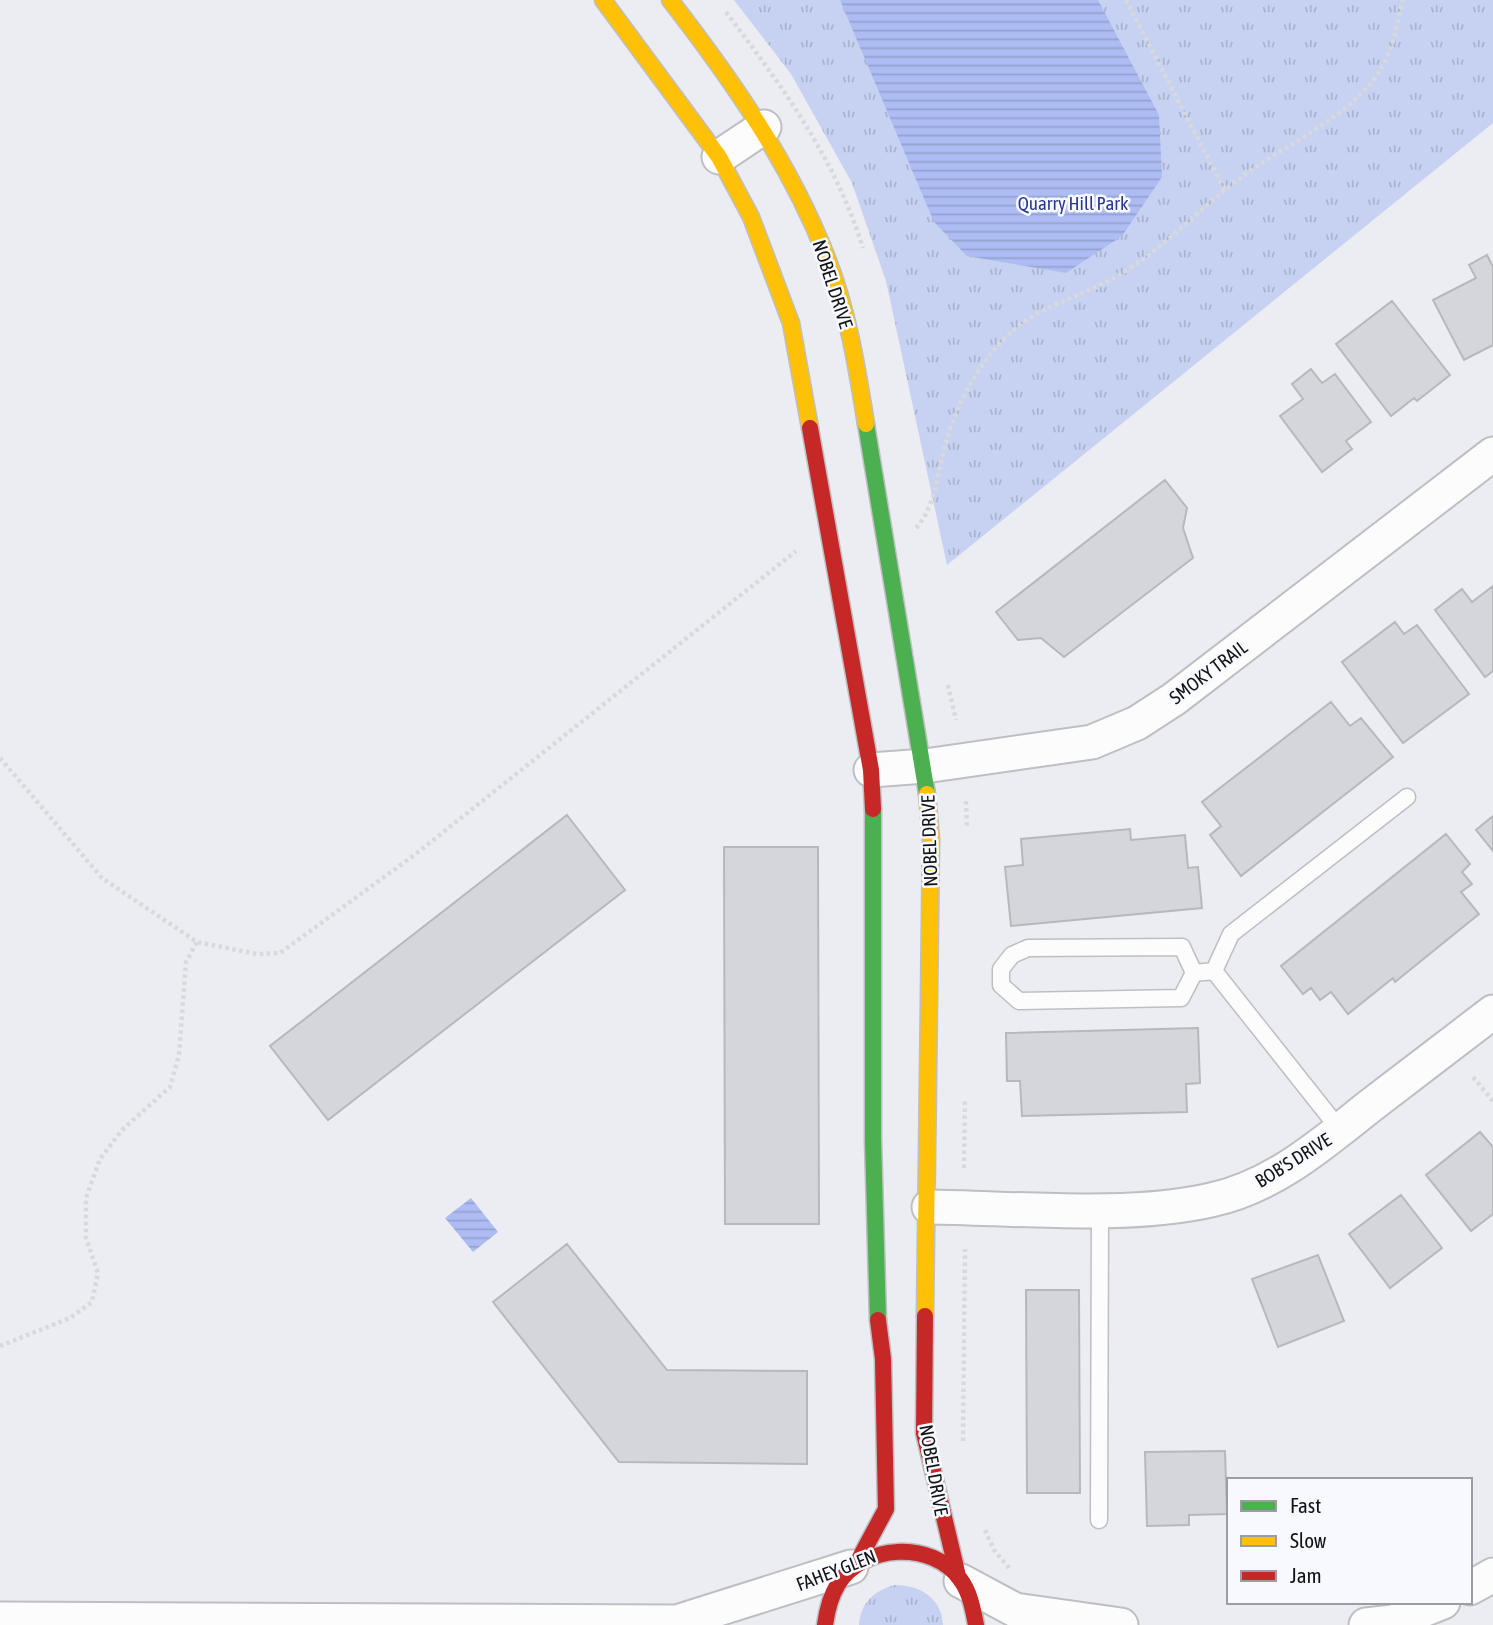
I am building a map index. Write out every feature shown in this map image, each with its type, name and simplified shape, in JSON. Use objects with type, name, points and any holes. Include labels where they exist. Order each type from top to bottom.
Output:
[{"type":"street","points":[[603,0],[719,158],[751,217],[791,323],[871,770],[875,840],[875,1296],[883,1359],[886,1509],[854,1565],[834,1588],[825,1613],[825,1625]]},
{"type":"street","name":"NOBEL DRIVE","points":[[670,0],[764,127],[816,229],[842,306],[859,375],[878,502],[925,766],[931,839],[929,1207],[924,1433],[960,1578],[972,1602],[976,1625]]},
{"type":"street","points":[[719,158],[764,127]]},
{"type":"street","name":"SMOKY TRAIL","points":[[871,770],[925,766],[1092,742],[1137,723],[1174,699],[1493,454]]},
{"type":"street","name":"BOB'S DRIVE","points":[[929,1207],[1154,1208],[1212,1200],[1249,1188],[1285,1170],[1493,1012]]},
{"type":"street","name":"FAHEY GLEN","points":[[0,1619],[683,1624],[854,1565],[873,1555],[897,1550],[921,1553],[943,1564],[960,1578],[1015,1610],[1121,1625]]},
{"type":"street","points":[[1472,1587],[1493,1576]]},
{"type":"street","points":[[1366,1625],[1392,1622],[1438,1604]]},
{"type":"lane","points":[[1214,971],[1231,934],[1407,797]]},
{"type":"lane","points":[[1182,947],[1194,972],[1181,998],[1019,1001],[1001,985],[1001,970],[1013,955],[1028,948],[1182,947]]},
{"type":"lane","points":[[1194,972],[1214,971]]},
{"type":"lane","points":[[1214,971],[1340,1130]]},
{"type":"lane","points":[[1098,1520],[1100,1209]]},
{"type":"path","points":[[1126,0],[1225,191]]},
{"type":"path","points":[[915,528],[924,519],[935,490],[949,429],[959,404],[1002,341],[1017,327],[1052,305],[1090,291],[1135,265],[1225,191],[1348,104],[1375,78],[1397,33],[1404,0]]},
{"type":"path","points":[[0,758],[102,878],[197,942],[257,954],[280,953],[417,853],[796,551]]},
{"type":"path","points":[[0,1346],[70,1318],[92,1302],[98,1273],[86,1238],[86,1198],[100,1158],[122,1130],[170,1087],[180,1055],[187,962],[197,942]]},
{"type":"path","points":[[1473,1077],[1493,1101]]},
{"type":"path","points":[[963,1444],[965,1249]]},
{"type":"path","points":[[983,1523],[994,1550],[1008,1568],[1017,1573]]},
{"type":"green space","name":"Quarry Hill Park","points":[[734,0],[1493,0],[1493,123],[947,565],[886,281],[852,183],[791,74]]},
{"type":"green space","points":[[895,1585],[913,1587],[934,1600],[939,1607],[943,1625],[859,1625],[862,1610],[870,1599],[881,1590]]},
{"type":"water","points":[[840,0],[1098,0],[1159,115],[1162,177],[1122,236],[1066,273],[967,256],[934,222]]},
{"type":"water","points":[[471,1198],[498,1232],[473,1252],[445,1218]]},
{"type":"building","points":[[1487,255],[1493,267],[1493,345],[1464,360],[1433,300],[1476,278],[1469,265]]},
{"type":"building","points":[[1392,301],[1450,375],[1417,401],[1414,398],[1391,416],[1336,344]]},
{"type":"building","points":[[1311,369],[1322,383],[1335,374],[1371,422],[1346,441],[1352,449],[1322,472],[1280,416],[1303,399],[1292,384]]},
{"type":"building","points":[[1165,480],[1187,508],[1183,528],[1193,558],[1064,657],[1041,638],[1018,640],[996,612]]},
{"type":"building","points":[[1493,586],[1493,671],[1485,677],[1435,610],[1462,589],[1472,602]]},
{"type":"building","points":[[1395,622],[1404,634],[1417,625],[1469,694],[1403,743],[1342,662]]},
{"type":"building","points":[[1331,702],[1350,726],[1361,718],[1393,757],[1241,876],[1210,835],[1221,826],[1202,802]]},
{"type":"building","points":[[567,815],[625,890],[328,1120],[270,1046]]},
{"type":"building","points":[[1493,816],[1493,851],[1476,830]]},
{"type":"building","points":[[1130,829],[1131,840],[1185,835],[1188,868],[1198,867],[1202,908],[1011,926],[1005,867],[1023,865],[1021,839]]},
{"type":"building","points":[[1446,834],[1470,864],[1462,872],[1472,884],[1461,892],[1479,914],[1395,982],[1393,978],[1348,1014],[1331,992],[1320,1000],[1311,988],[1303,994],[1281,966]]},
{"type":"building","points":[[724,847],[818,847],[819,1224],[725,1224]]},
{"type":"building","points":[[1198,1028],[1200,1083],[1186,1084],[1187,1112],[1022,1116],[1020,1081],[1007,1081],[1006,1033]]},
{"type":"building","points":[[1480,1132],[1493,1147],[1493,1214],[1471,1231],[1426,1175]]},
{"type":"building","points":[[1401,1195],[1442,1248],[1390,1288],[1349,1234]]},
{"type":"building","points":[[567,1244],[667,1370],[807,1371],[807,1464],[619,1462],[493,1302]]},
{"type":"building","points":[[1318,1255],[1344,1321],[1278,1347],[1252,1279]]},
{"type":"building","points":[[1026,1290],[1079,1290],[1080,1493],[1027,1493]]},
{"type":"building","points":[[1225,1451],[1227,1514],[1189,1515],[1189,1525],[1147,1526],[1145,1452]]},
{"type":"traffic: fast","points":[[866,424],[927,794]]},
{"type":"traffic: fast","points":[[873,809],[873,1140],[878,1320]]},
{"type":"traffic: slow","points":[[603,0],[719,157],[751,217],[791,323],[810,428]]},
{"type":"traffic: slow","points":[[670,0],[758,123],[812,223],[841,298],[866,424]]},
{"type":"traffic: slow","points":[[925,1316],[931,839],[927,794]]},
{"type":"traffic: jam","points":[[810,428],[871,770],[873,809]]},
{"type":"traffic: jam","points":[[925,1316],[924,1433],[958,1576]]},
{"type":"traffic: jam","points":[[857,1563],[886,1509],[883,1359],[878,1320]]},
{"type":"traffic: jam","points":[[825,1625],[833,1594],[849,1571],[864,1561],[898,1552],[916,1553],[948,1566],[966,1589],[976,1625]]}]
